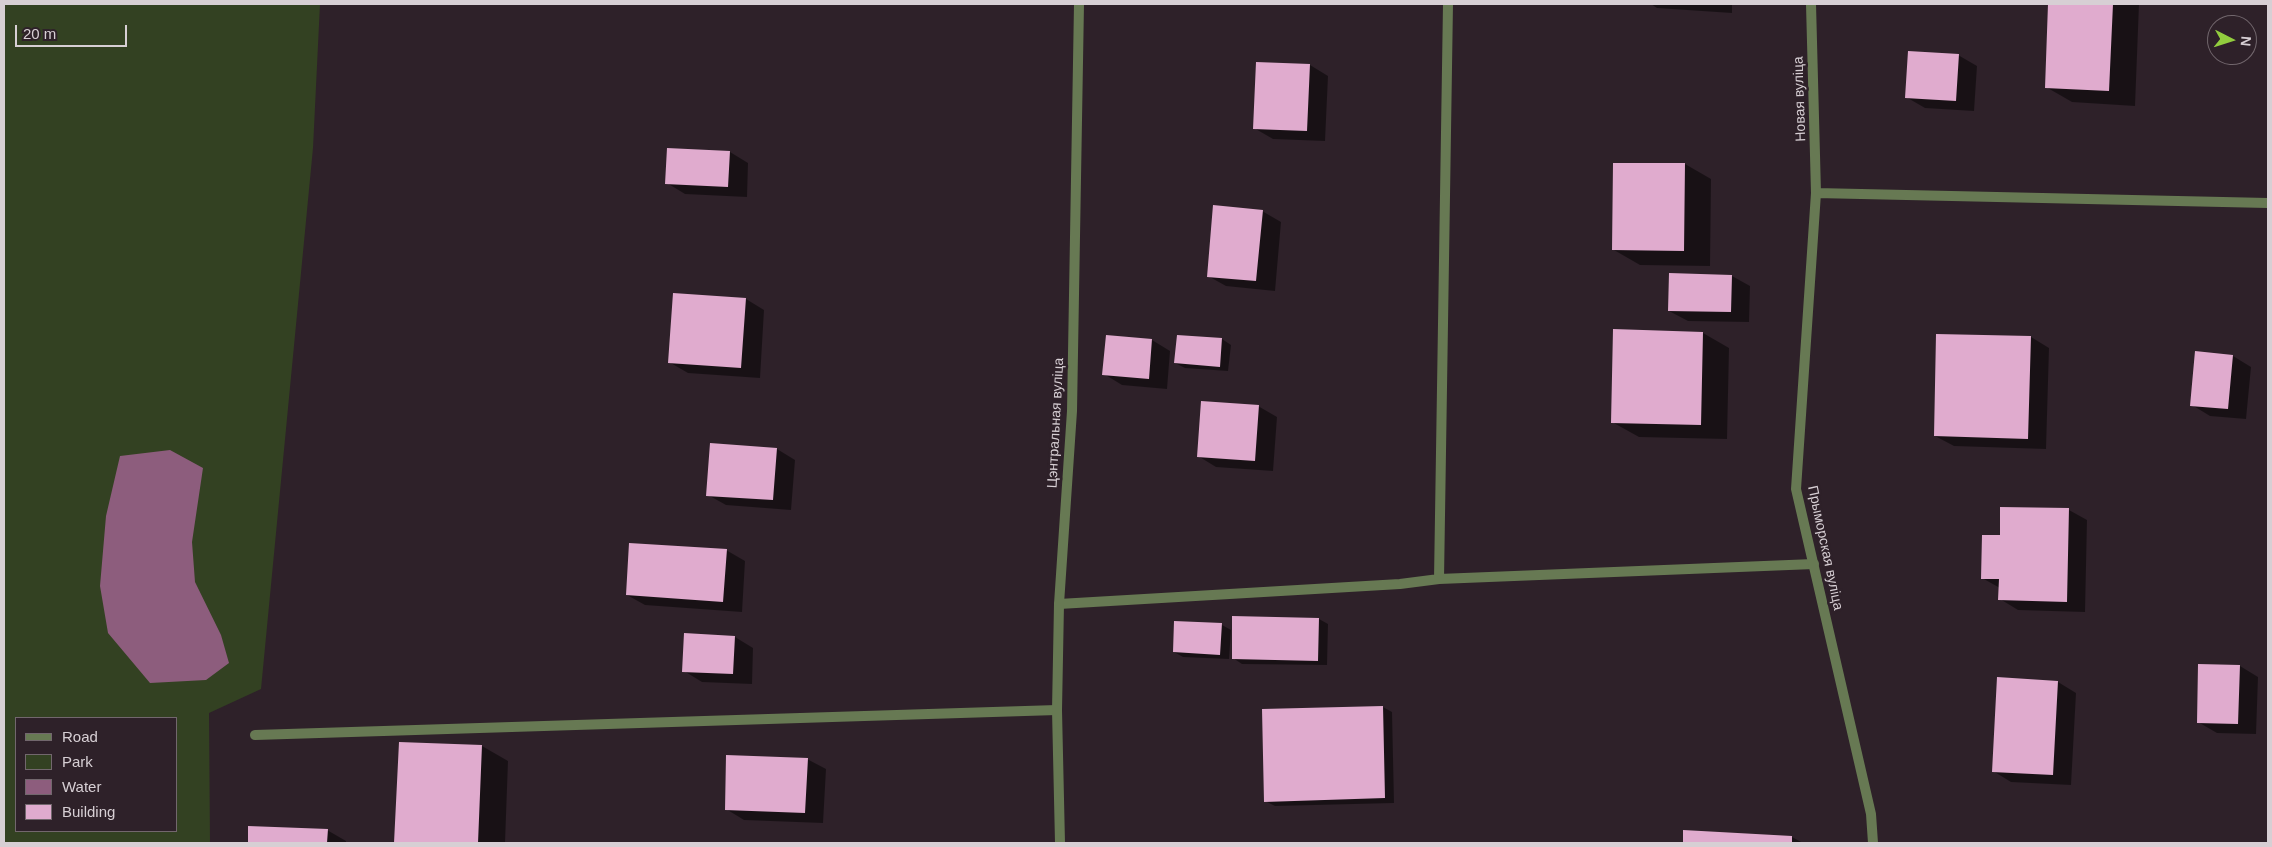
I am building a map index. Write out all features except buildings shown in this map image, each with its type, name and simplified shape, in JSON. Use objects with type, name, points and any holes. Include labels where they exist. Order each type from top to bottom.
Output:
[{"type":"street","name":"Цэнтральная вуліца","points":[[1060,843],[1057,710],[1059,604],[1072,411],[1079,4]]},
{"type":"street","points":[[1439,579],[1448,4]]},
{"type":"street","name":"Новая вуліца","points":[[1811,4],[1816,193]]},
{"type":"street","points":[[1816,193],[2268,203]]},
{"type":"street","name":"Прыморская вуліца","points":[[1816,193],[1796,489],[1871,814],[1873,843]]},
{"type":"street","points":[[1059,604],[1400,584],[1439,579],[1814,564]]},
{"type":"street","points":[[254,735],[1057,710]]},
{"type":"green space","points":[[4,4],[320,4],[313,148],[261,689],[209,713],[210,843],[4,843]]},
{"type":"water","points":[[170,450],[203,468],[192,542],[195,582],[221,635],[229,663],[206,680],[150,683],[108,633],[100,586],[106,516],[120,456]]}]
